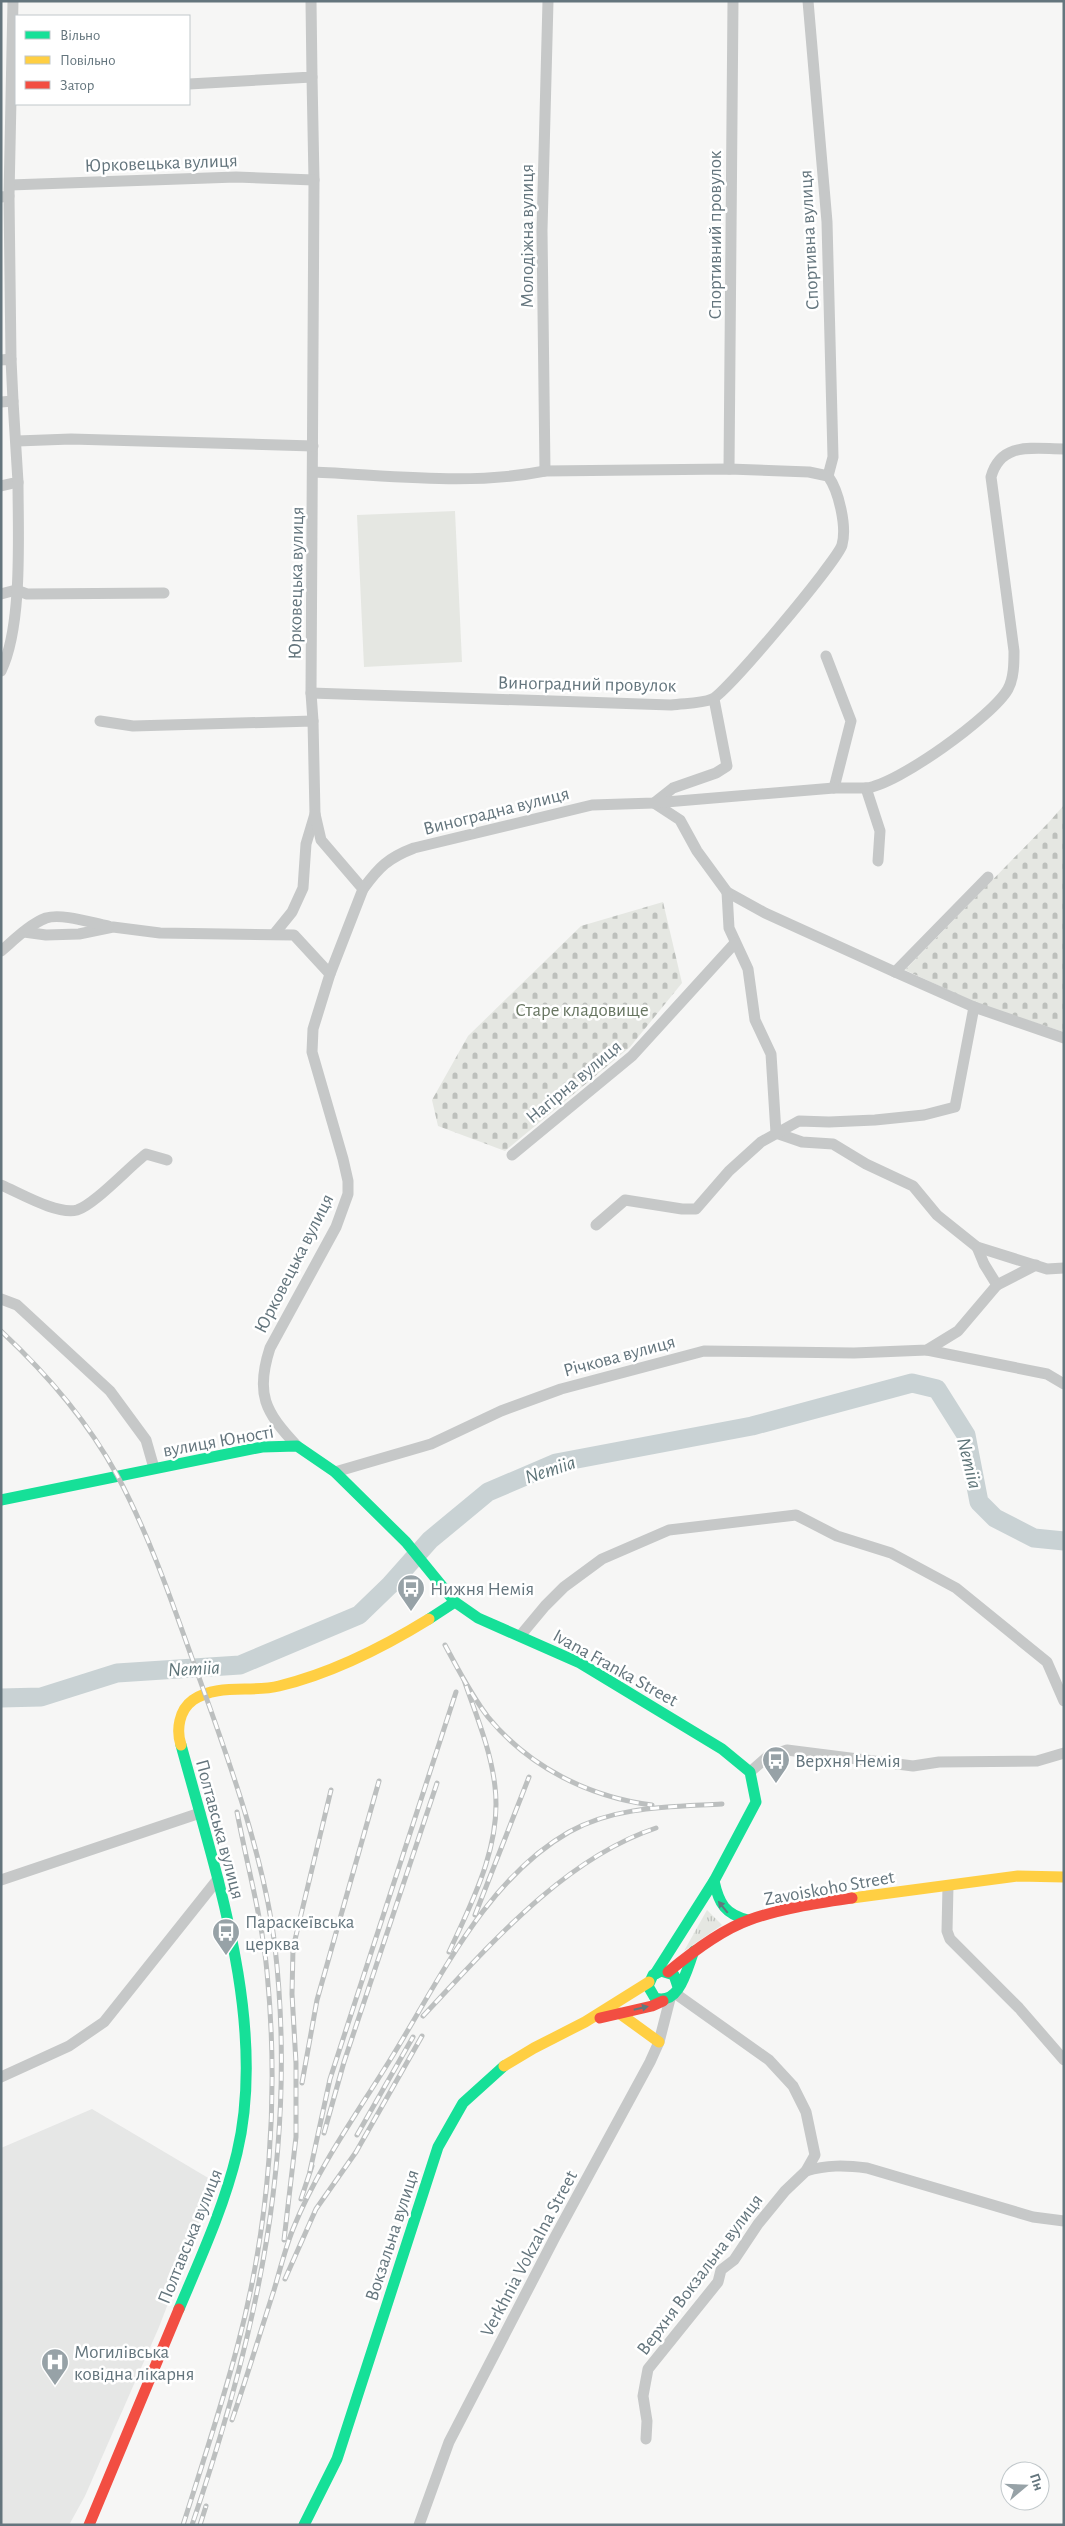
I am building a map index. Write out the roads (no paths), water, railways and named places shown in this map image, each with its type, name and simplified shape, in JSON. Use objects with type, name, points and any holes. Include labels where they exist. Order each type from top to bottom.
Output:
[{"type":"main road","name":"вулиця Юності","points":[[1,1500],[262,1447],[296,1446],[335,1472],[406,1542],[439,1580]]},
{"type":"main road","name":"Ivana Franka Street","points":[[439,1580],[456,1602],[478,1618],[580,1663],[722,1749],[750,1772]]},
{"type":"main road","name":"Полтавська вулиця","points":[[89,2525],[233,2177],[246,2105],[246,2049],[241,1990],[218,1879],[179,1739],[180,1718],[193,1700],[210,1694],[277,1687],[322,1673],[399,1639],[456,1602]]},
{"type":"main road","name":"Вокзальна вулиця","points":[[306,2523],[337,2459],[438,2148],[462,2103],[500,2069],[534,2048],[586,2022],[652,1978],[714,1881],[756,1802],[755,1788],[750,1772]]},
{"type":"main road","name":"Zavoiskoho Street","points":[[668,1972],[677,1962],[694,1950],[748,1920],[810,1904],[1018,1876],[1064,1877]]},
{"type":"main road","points":[[714,1881],[718,1903],[724,1911],[732,1916],[748,1920]]},
{"type":"main road","name":"Вокзальна вулиця","points":[[586,2022],[652,2006],[673,1992],[679,1935]]},
{"type":"main road","points":[[673,1992],[694,1950]]},
{"type":"main road","points":[[668,1972],[673,1992],[651,1995],[652,1978],[668,1972]]},
{"type":"main road","points":[[619,2014],[659,2042]]},
{"type":"street","points":[[1,671],[8,657],[16,590],[18,482],[17,441],[7,402],[6,360],[6,90],[13,1]]},
{"type":"street","name":"Юрковецька вулиця","points":[[296,1446],[278,1425],[262,1393],[263,1369],[270,1348],[336,1226],[348,1194],[348,1180],[343,1159],[312,1052],[313,1029],[330,974],[363,889],[321,840],[315,814],[311,693],[314,180],[311,1]]},
{"type":"street","name":"Молодіжна вулиця","points":[[545,471],[542,230],[548,1]]},
{"type":"street","name":"Спортивний провулок","points":[[729,469],[733,1]]},
{"type":"street","name":"Спортивна вулиця","points":[[808,1],[827,222],[834,457],[828,476]]},
{"type":"street","points":[[190,84],[312,77]]},
{"type":"street","name":"Юрковецька вулиця","points":[[7,192],[236,177],[314,180]]},
{"type":"street","points":[[17,441],[71,439],[313,446]]},
{"type":"street","name":"Виноградна вулиця","points":[[363,889],[378,868],[393,856],[414,848],[592,805],[654,803],[834,788],[876,787],[915,767],[997,705],[1010,687],[1014,666],[1014,651],[991,477],[995,463],[1004,454],[1026,449],[1064,449]]},
{"type":"street","points":[[313,472],[479,478],[516,477],[545,471],[729,469],[810,472],[828,476],[835,486],[842,519],[842,546],[808,592],[730,686],[714,699],[727,766],[716,773],[673,788],[654,803],[680,820],[697,851],[727,892],[765,913],[974,1007],[1064,1038]]},
{"type":"street","points":[[1,486],[18,482]]},
{"type":"street","points":[[1,594],[16,590],[27,594],[164,593]]},
{"type":"street","points":[[826,656],[851,721],[834,788]]},
{"type":"street","name":"Виноградний провулок","points":[[311,693],[671,705],[714,699]]},
{"type":"street","points":[[100,721],[133,726],[313,721]]},
{"type":"street","points":[[866,788],[880,830],[878,861]]},
{"type":"street","name":"Юрковецька вулиця","points":[[275,933],[292,912],[303,888],[306,844],[315,814]]},
{"type":"street","points":[[896,972],[988,877]]},
{"type":"street","points":[[727,892],[729,928],[748,969],[755,1020],[770,1054],[776,1133]]},
{"type":"street","points":[[1,951],[24,932],[46,918],[70,918],[112,927],[160,933],[275,933],[294,935],[330,974]]},
{"type":"street","points":[[24,932],[46,935],[79,934],[112,927]]},
{"type":"street","name":"Нагірна вулиця","points":[[512,1155],[632,1056],[735,943]]},
{"type":"street","points":[[596,1225],[625,1200],[682,1209],[696,1209],[729,1171],[761,1142],[799,1121],[875,1120],[924,1115],[955,1107],[974,1007]]},
{"type":"street","points":[[776,1133],[802,1142],[833,1144],[866,1164],[913,1186],[937,1214],[977,1246],[1047,1269],[1064,1268]]},
{"type":"street","points":[[1,1185],[44,1204],[77,1210],[89,1203],[146,1154],[167,1160]]},
{"type":"street","points":[[977,1246],[984,1264],[997,1285]]},
{"type":"street","points":[[928,1350],[958,1331],[997,1285],[1036,1265]]},
{"type":"street","points":[[1,1299],[17,1305],[110,1391],[146,1440],[154,1468]]},
{"type":"street","name":"Річкова вулиця","points":[[335,1472],[431,1444],[501,1411],[561,1389],[704,1351],[854,1353],[928,1350],[1047,1374],[1064,1384]]},
{"type":"street","points":[[520,1636],[544,1606],[564,1587],[602,1559],[669,1530],[796,1515],[837,1536],[891,1553],[956,1588],[1047,1662],[1064,1701]]},
{"type":"street","points":[[750,1772],[767,1757],[787,1750],[913,1766],[939,1762],[1037,1761],[1064,1753]]},
{"type":"street","points":[[1,1880],[200,1813]]},
{"type":"street","points":[[1,2077],[69,2046],[104,2022],[218,1879]]},
{"type":"street","points":[[948,1886],[947,1931],[950,1939],[1020,2008],[1064,2060]]},
{"type":"street","points":[[673,1992],[769,2060],[794,2086],[806,2112],[815,2155],[806,2171]]},
{"type":"street","name":"Verkhnia Vokzalna Street","points":[[419,2525],[449,2442],[555,2236],[650,2062],[659,2042],[673,1992]]},
{"type":"street","points":[[806,2171],[823,2166],[839,2165],[867,2168],[1025,2215],[1064,2221]]},
{"type":"street","name":"Верхня Вокзальна вулиця","points":[[646,2439],[647,2421],[643,2396],[648,2370],[718,2282],[721,2270],[734,2260],[758,2224],[785,2191],[806,2171]]},
{"type":"waterway","name":"Nemiia","points":[[1,1698],[41,1697],[117,1673],[240,1665],[359,1615],[390,1585],[430,1540],[488,1492],[556,1463],[752,1426],[912,1383],[937,1389],[966,1435],[979,1502],[995,1518],[1034,1538],[1064,1541]]},
{"type":"railway","points":[[1,1331],[50,1381],[93,1435],[117,1475],[139,1519],[167,1588],[217,1727],[252,1838],[270,1911],[281,2022],[281,2096],[276,2169],[253,2312],[236,2383],[192,2525]]},
{"type":"railway","points":[[445,1645],[482,1709],[504,1735],[522,1751],[541,1765],[583,1787],[606,1795],[652,1805]]},
{"type":"railway","points":[[449,1952],[476,1893],[490,1852],[496,1809],[495,1787],[490,1760],[464,1680]]},
{"type":"railway","points":[[310,2171],[330,2079],[456,1692]]},
{"type":"railway","points":[[475,1915],[529,1777]]},
{"type":"railway","points":[[302,2083],[317,2000],[379,1781]]},
{"type":"railway","points":[[324,2133],[344,2062],[437,1783]]},
{"type":"railway","points":[[284,2240],[296,2137],[296,2063],[292,1994],[293,1948],[331,1790]]},
{"type":"railway","points":[[232,2420],[288,2244],[303,2207],[325,2164],[466,1934],[488,1904],[512,1877],[539,1852],[569,1832],[587,1823],[605,1817],[644,1809],[722,1804]]},
{"type":"railway","points":[[183,2525],[212,2435],[249,2298],[258,2252],[269,2159],[272,2065],[271,2018],[267,1972],[258,1912],[237,1812]]},
{"type":"railway","points":[[423,2016],[474,1961],[529,1907],[590,1861],[622,1842],[656,1828]]},
{"type":"railway","points":[[285,2279],[316,2209],[356,2152],[422,2036]]},
{"type":"railway","points":[[357,2135],[413,2037]]},
{"type":"railway","points":[[301,2199],[312,2166]]},
{"type":"railway","points":[[200,2525],[206,2506]]},
{"type":"place","name":"Нижня Немія","points":[[411,1612]]},
{"type":"place","name":"Верхня Немія","points":[[776,1784]]},
{"type":"place","name":"Параскеївська церква","points":[[226,1956]]},
{"type":"place","name":"Могилівська ковідна лікарня","points":[[55,2386]]},
{"type":"park label","name":"Старе кладовище","points":[[582,1009]]}]
